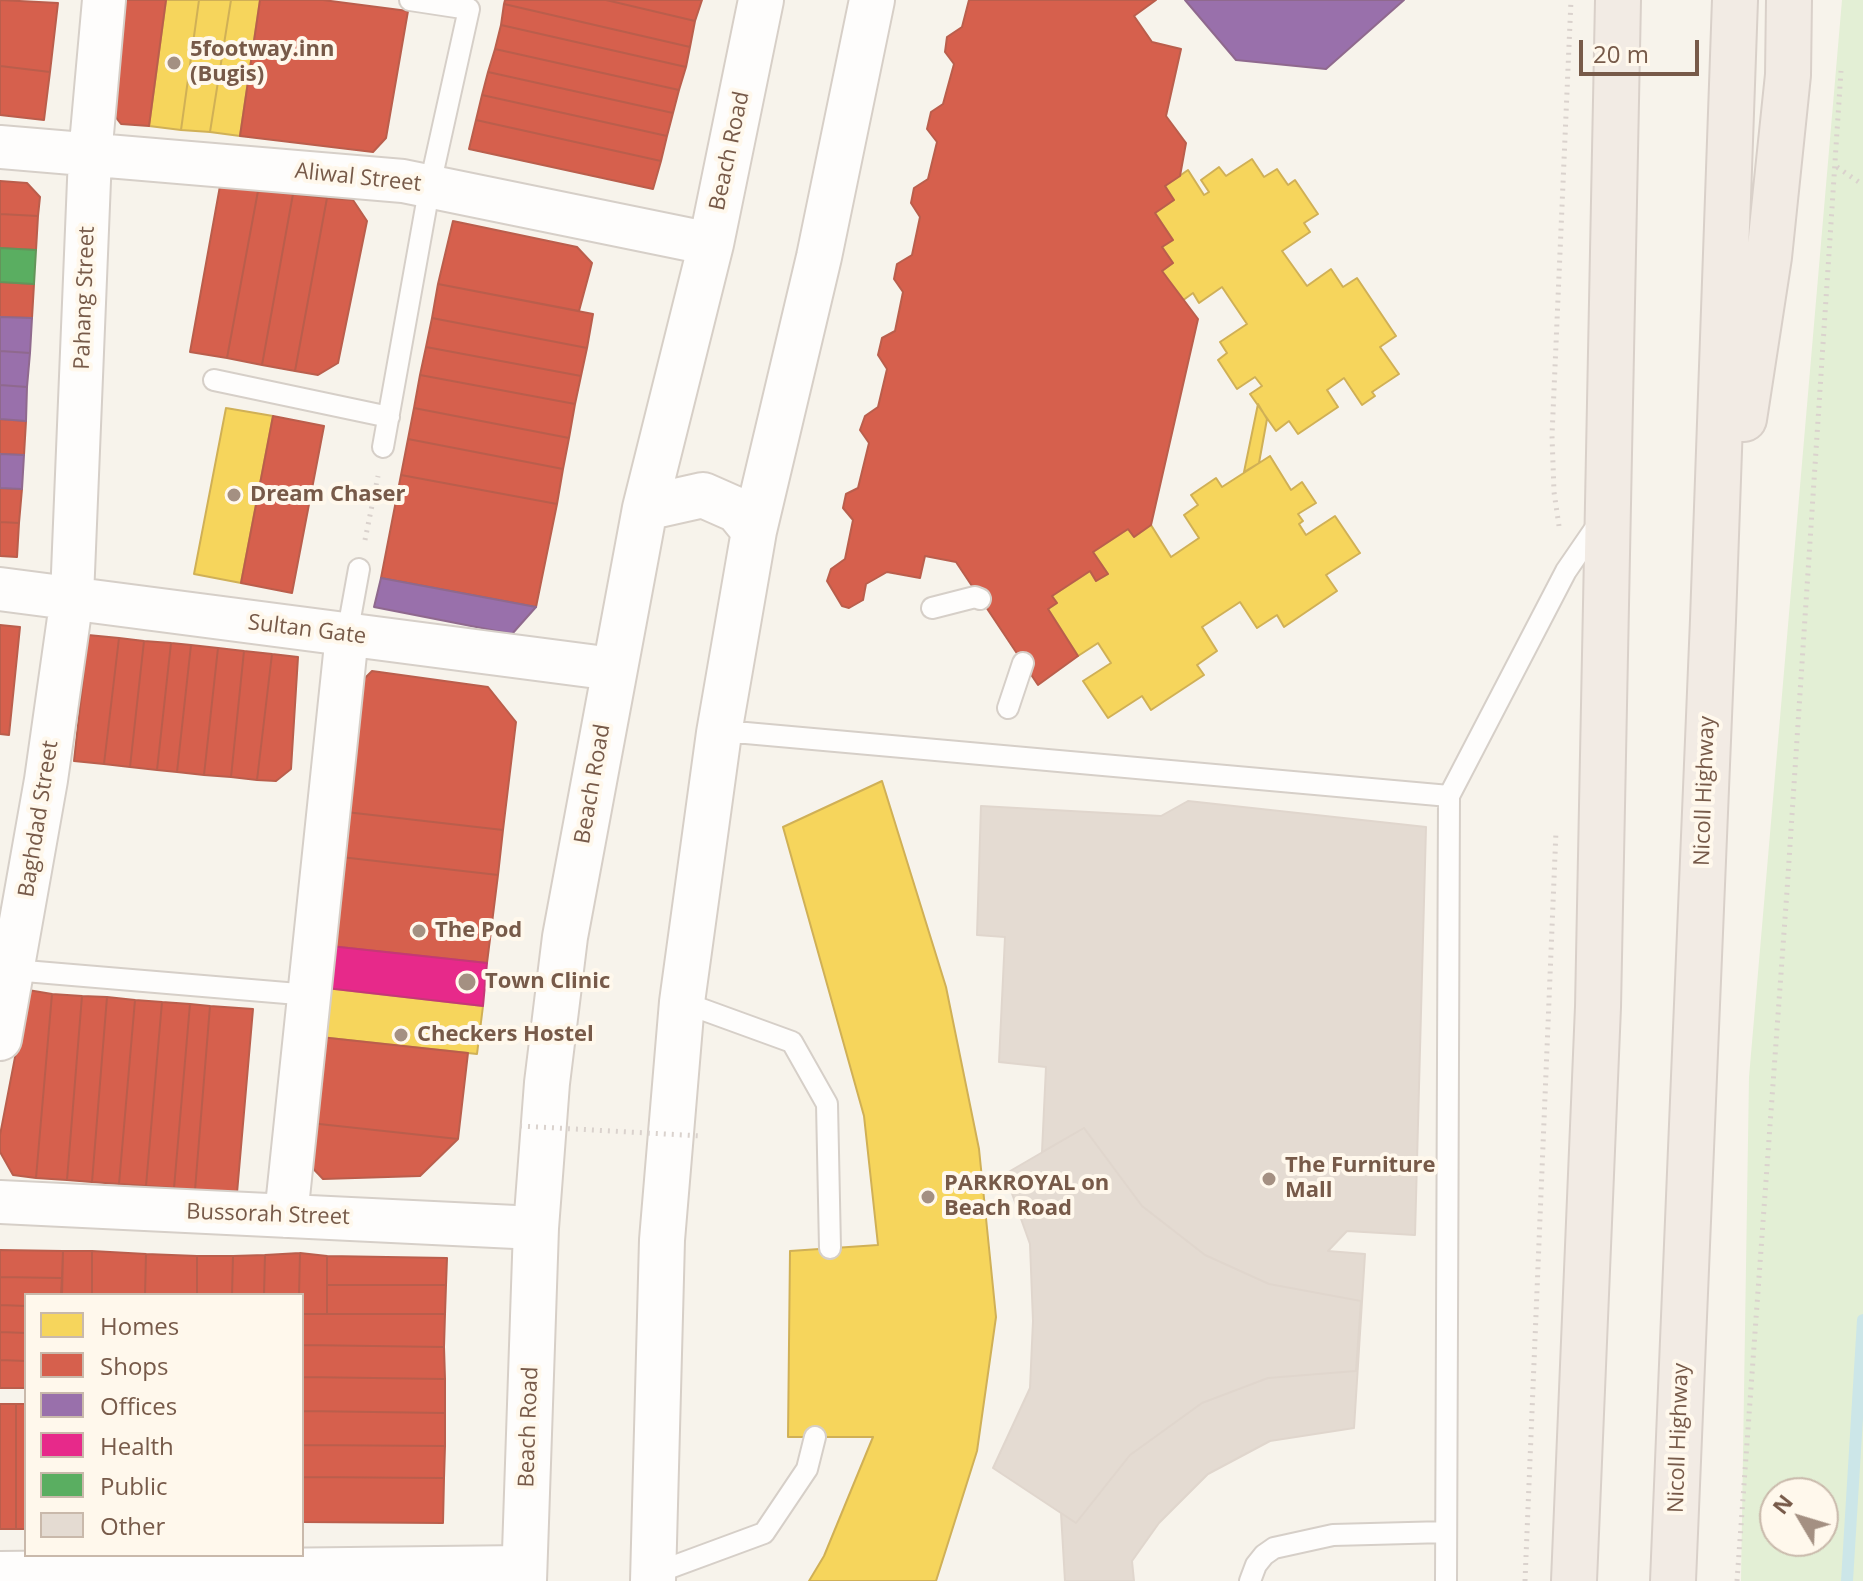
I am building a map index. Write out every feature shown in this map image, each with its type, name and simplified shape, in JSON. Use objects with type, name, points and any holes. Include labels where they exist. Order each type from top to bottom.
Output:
[{"type":"highway","points":[[1574,1581],[1598,1007],[1618,0]]},
{"type":"highway","name":"Nicoll Highway","points":[[1673,1581],[1735,0]]},
{"type":"highway","points":[[1713,620],[1769,257],[1788,75],[1789,0]]},
{"type":"main road","name":"Beach Road","points":[[524,1574],[536,1228],[547,1083],[565,937],[645,508],[711,244],[761,0]]},
{"type":"main road","points":[[653,1578],[662,1240],[682,1002],[719,733],[754,531],[819,257],[872,0]]},
{"type":"main road","points":[[645,508],[703,495],[737,510],[754,531]]},
{"type":"street","name":"Pahang Street","points":[[72,597],[90,156],[104,0]]},
{"type":"street","name":"Aliwal Street","points":[[0,147],[430,185],[711,244]]},
{"type":"street","name":"Sultan Gate","points":[[0,589],[613,669]]},
{"type":"street","name":"Baghdad Street","points":[[1,1027],[13,970],[16,866],[72,597]]},
{"type":"street","points":[[286,1216],[347,635]]},
{"type":"street","name":"Bussorah Street","points":[[0,1202],[536,1228]]},
{"type":"street","points":[[0,1573],[524,1574]]},
{"type":"lane","points":[[383,447],[430,185],[469,9],[410,0]]},
{"type":"lane","points":[[214,380],[389,417]]},
{"type":"lane","points":[[1446,1581],[1449,796],[1566,571],[1610,508]]},
{"type":"lane","points":[[347,635],[359,569]]},
{"type":"lane","points":[[932,608],[975,597],[980,599]]},
{"type":"lane","points":[[1008,708],[1023,663]]},
{"type":"lane","points":[[719,733],[1449,796]]},
{"type":"lane","points":[[13,970],[310,995]]},
{"type":"lane","points":[[682,1002],[792,1042],[827,1104],[830,1248]]},
{"type":"lane","points":[[653,1578],[764,1533],[807,1469],[815,1437]]},
{"type":"lane","points":[[1250,1581],[1256,1565],[1274,1548],[1333,1535],[1446,1532]]},
{"type":"path","points":[[1566,571],[1554,492],[1552,436],[1571,0]]},
{"type":"path","points":[[1737,1581],[1841,71]]},
{"type":"path","points":[[1836,166],[1863,185]]},
{"type":"path","points":[[359,569],[383,447]]},
{"type":"path","points":[[1525,1581],[1556,824]]},
{"type":"path","points":[[520,1126],[702,1136]]},
{"type":"green space","points":[[1842,0],[1863,0],[1863,1581],[1741,1581],[1749,1077]]},
{"type":"building: Homes","name":"5footway.inn (Bugis)","points":[[166,0],[199,0],[181,130],[149,126]]},
{"type":"building: Homes","name":"5footway.inn (Bugis)","points":[[199,0],[231,0],[210,132],[181,130]]},
{"type":"building: Homes","name":"5footway.inn (Bugis)","points":[[231,0],[260,0],[240,136],[210,132]]},
{"type":"building: Homes","points":[[1252,159],[1264,177],[1277,169],[1288,185],[1295,180],[1318,214],[1304,223],[1310,232],[1282,251],[1307,286],[1331,269],[1343,287],[1357,278],[1396,336],[1380,347],[1399,374],[1372,392],[1375,396],[1362,405],[1344,378],[1327,390],[1338,407],[1298,434],[1289,421],[1276,431],[1250,394],[1262,386],[1255,377],[1237,389],[1218,360],[1227,353],[1220,342],[1247,324],[1222,287],[1199,303],[1193,293],[1182,301],[1162,271],[1173,263],[1162,247],[1173,240],[1155,213],[1174,200],[1165,186],[1188,170],[1204,195],[1209,192],[1201,180],[1219,167],[1226,176]]},
{"type":"building: Homes","points":[[1258,404],[1267,419],[1259,463],[1244,472]]},
{"type":"building: Homes","name":"Dream Chaser","points":[[226,408],[273,416],[241,583],[194,574]]},
{"type":"building: Homes","points":[[1270,456],[1291,490],[1302,482],[1316,503],[1298,514],[1303,521],[1299,524],[1306,535],[1335,516],[1360,553],[1326,575],[1337,591],[1284,627],[1277,615],[1257,628],[1240,602],[1202,627],[1217,651],[1197,665],[1204,675],[1151,710],[1142,696],[1108,718],[1083,681],[1111,663],[1098,643],[1078,656],[1048,609],[1057,603],[1052,596],[1090,571],[1096,581],[1108,574],[1093,552],[1128,529],[1134,537],[1151,525],[1171,557],[1199,538],[1184,515],[1198,505],[1191,495],[1216,478],[1222,487]]},
{"type":"building: Homes","name":"PARKROYAL on Beach Road","points":[[882,781],[946,987],[979,1149],[996,1317],[977,1451],[936,1581],[809,1581],[824,1556],[873,1437],[788,1437],[790,1251],[878,1245],[864,1116],[783,827]]},
{"type":"building: Homes","points":[[326,988],[483,1006],[477,1054],[320,1037]]},
{"type":"building: Shops","points":[[0,0],[58,3],[50,72],[0,66]]},
{"type":"building: Shops","points":[[118,0],[166,0],[149,126],[121,124],[104,102]]},
{"type":"building: Shops","points":[[260,0],[323,0],[408,11],[386,138],[373,152],[240,136]]},
{"type":"building: Shops","points":[[505,0],[606,0],[695,21],[690,47],[504,4]]},
{"type":"building: Shops","points":[[606,0],[702,0],[695,21]]},
{"type":"building: Shops","points":[[969,0],[1156,0],[1134,16],[1152,42],[1181,49],[1166,116],[1186,143],[1180,176],[1165,186],[1174,200],[1155,213],[1173,240],[1162,247],[1173,263],[1162,271],[1198,319],[1151,525],[1134,537],[1128,529],[1093,552],[1108,574],[1096,581],[1090,571],[1052,596],[1057,603],[1048,609],[1078,656],[1038,685],[956,562],[925,556],[920,578],[887,572],[866,584],[863,600],[849,608],[842,606],[827,581],[831,569],[845,559],[853,520],[843,508],[846,494],[858,488],[869,443],[860,430],[865,416],[878,407],[887,369],[878,355],[882,338],[895,331],[903,292],[894,279],[897,264],[912,255],[920,217],[911,203],[914,188],[928,179],[937,142],[927,129],[931,112],[943,104],[954,64],[945,52],[947,37],[962,27]]},
{"type":"building: Shops","points":[[504,4],[690,47],[686,67],[501,25]]},
{"type":"building: Shops","points":[[501,25],[686,67],[679,90],[495,49]]},
{"type":"building: Shops","points":[[495,49],[679,90],[673,113],[488,72]]},
{"type":"building: Shops","points":[[0,66],[50,72],[44,120],[0,115]]},
{"type":"building: Shops","points":[[488,72],[673,113],[667,136],[482,95]]},
{"type":"building: Shops","points":[[482,95],[667,136],[661,161],[476,120]]},
{"type":"building: Shops","points":[[476,120],[661,161],[653,189],[469,149]]},
{"type":"building: Shops","points":[[0,181],[27,183],[40,197],[38,216],[0,214]]},
{"type":"building: Shops","points":[[220,186],[258,191],[227,358],[190,352]]},
{"type":"building: Shops","points":[[258,191],[293,194],[262,365],[227,358]]},
{"type":"building: Shops","points":[[293,194],[327,198],[295,371],[262,365]]},
{"type":"building: Shops","points":[[327,198],[353,200],[367,221],[338,363],[318,375],[295,371]]},
{"type":"building: Shops","points":[[0,214],[38,216],[36,250],[0,248]]},
{"type":"building: Shops","points":[[453,221],[577,247],[592,263],[579,311],[438,284]]},
{"type":"building: Shops","points":[[0,282],[34,284],[32,318],[0,317]]},
{"type":"building: Shops","points":[[438,284],[593,314],[587,348],[432,318]]},
{"type":"building: Shops","points":[[432,318],[587,348],[581,376],[426,347]]},
{"type":"building: Shops","points":[[426,347],[581,376],[575,404],[420,375]]},
{"type":"building: Shops","points":[[420,375],[575,404],[569,438],[414,408]]},
{"type":"building: Shops","points":[[414,408],[569,438],[563,469],[408,439]]},
{"type":"building: Shops","points":[[273,416],[324,426],[292,593],[241,583]]},
{"type":"building: Shops","points":[[0,419],[26,421],[24,455],[0,454]]},
{"type":"building: Shops","points":[[408,439],[563,469],[557,504],[401,475]]},
{"type":"building: Shops","points":[[401,475],[557,504],[536,607],[381,578]]},
{"type":"building: Shops","points":[[0,488],[22,489],[19,523],[0,522]]},
{"type":"building: Shops","points":[[0,522],[19,523],[17,557],[0,556]]},
{"type":"building: Shops","points":[[0,625],[20,627],[9,735],[0,734]]},
{"type":"building: Shops","points":[[88,635],[119,638],[104,764],[74,761]]},
{"type":"building: Shops","points":[[119,638],[144,641],[130,767],[104,764]]},
{"type":"building: Shops","points":[[144,641],[171,643],[157,770],[130,767]]},
{"type":"building: Shops","points":[[171,643],[191,645],[177,772],[157,770]]},
{"type":"building: Shops","points":[[191,645],[218,648],[204,775],[177,772]]},
{"type":"building: Shops","points":[[218,648],[244,651],[231,777],[204,775]]},
{"type":"building: Shops","points":[[244,651],[272,654],[257,780],[231,777]]},
{"type":"building: Shops","points":[[272,654],[298,657],[291,769],[276,781],[257,780]]},
{"type":"building: Shops","points":[[372,671],[488,687],[516,722],[503,830],[346,812],[359,684]]},
{"type":"building: Shops","points":[[346,812],[503,830],[498,875],[341,857]]},
{"type":"building: Shops","points":[[341,857],[498,875],[487,963],[330,946]]},
{"type":"building: Shops","points":[[28,990],[52,994],[36,1178],[13,1175],[0,1152],[0,1135]]},
{"type":"building: Shops","points":[[52,994],[82,996],[67,1180],[36,1178]]},
{"type":"building: Shops","points":[[82,996],[107,997],[92,1182],[67,1180]]},
{"type":"building: Shops","points":[[107,997],[135,1000],[119,1184],[92,1182]]},
{"type":"building: Shops","points":[[135,1000],[162,1002],[146,1186],[119,1184]]},
{"type":"building: Shops","points":[[162,1002],[190,1004],[174,1188],[146,1186]]},
{"type":"building: Shops","points":[[190,1004],[210,1006],[195,1190],[174,1188]]},
{"type":"building: Shops","points":[[210,1006],[253,1009],[237,1193],[195,1190]]},
{"type":"building: Shops","points":[[320,1037],[468,1053],[458,1139],[310,1123]]},
{"type":"building: Shops","points":[[310,1123],[458,1139],[420,1176],[323,1179],[305,1160]]},
{"type":"building: Shops","points":[[0,1250],[63,1251],[62,1278],[0,1277]]},
{"type":"building: Shops","points":[[63,1251],[92,1251],[92,1293],[62,1293]]},
{"type":"building: Shops","points":[[92,1251],[146,1254],[145,1293],[92,1293]]},
{"type":"building: Shops","points":[[300,1253],[299,1293],[264,1293],[265,1255]]},
{"type":"building: Shops","points":[[300,1253],[327,1256],[327,1314],[304,1314],[304,1293],[299,1293]]},
{"type":"building: Shops","points":[[146,1254],[197,1256],[197,1293],[145,1293]]},
{"type":"building: Shops","points":[[265,1255],[264,1293],[232,1293],[233,1256]]},
{"type":"building: Shops","points":[[197,1256],[233,1256],[232,1293],[197,1293]]},
{"type":"building: Shops","points":[[327,1256],[447,1258],[446,1285],[327,1285]]},
{"type":"building: Shops","points":[[0,1277],[62,1278],[61,1293],[24,1293],[24,1306],[0,1305]]},
{"type":"building: Shops","points":[[327,1285],[446,1285],[445,1314],[327,1314]]},
{"type":"building: Shops","points":[[0,1305],[24,1306],[24,1333],[0,1332]]},
{"type":"building: Shops","points":[[304,1314],[445,1314],[444,1347],[304,1345]]},
{"type":"building: Shops","points":[[0,1332],[24,1333],[24,1361],[0,1360]]},
{"type":"building: Shops","points":[[304,1345],[444,1347],[445,1379],[304,1377]]},
{"type":"building: Shops","points":[[0,1360],[24,1361],[24,1388],[0,1388]]},
{"type":"building: Shops","points":[[304,1377],[445,1379],[445,1413],[304,1411]]},
{"type":"building: Shops","points":[[0,1404],[16,1404],[16,1529],[0,1529]]},
{"type":"building: Shops","points":[[16,1404],[24,1404],[24,1529],[16,1529]]},
{"type":"building: Shops","points":[[304,1411],[445,1413],[445,1446],[304,1445]]},
{"type":"building: Shops","points":[[304,1445],[445,1446],[444,1478],[304,1477]]},
{"type":"building: Shops","points":[[304,1477],[444,1478],[443,1523],[304,1522]]},
{"type":"building: Offices","points":[[1185,0],[1404,0],[1326,69],[1236,60]]},
{"type":"building: Offices","points":[[0,317],[32,318],[30,353],[0,351]]},
{"type":"building: Offices","points":[[0,351],[30,353],[27,387],[0,385]]},
{"type":"building: Offices","points":[[0,385],[27,387],[26,421],[0,419]]},
{"type":"building: Offices","points":[[0,454],[24,455],[22,489],[0,488]]},
{"type":"building: Offices","points":[[381,578],[536,607],[512,634],[374,607]]},
{"type":"building: Health","points":[[330,946],[487,963],[483,1006],[326,988]]},
{"type":"building: Public","points":[[0,248],[36,250],[34,284],[0,282]]},
{"type":"building: Other","name":"The Furniture Mall","points":[[1188,801],[1426,827],[1415,1235],[1347,1231],[1328,1251],[1365,1254],[1354,1428],[1270,1441],[1208,1474],[1159,1523],[1132,1561],[1134,1581],[1065,1581],[1061,1513],[1076,1523],[1130,1455],[1202,1403],[1268,1378],[1356,1371],[1361,1301],[1269,1284],[1205,1255],[1142,1206],[1084,1128],[1042,1152],[1046,1067],[999,1062],[1005,937],[977,935],[981,806],[1161,816]]},
{"type":"building: Other","points":[[1084,1128],[1142,1206],[1205,1255],[1269,1284],[1361,1301],[1356,1371],[1268,1378],[1202,1403],[1130,1455],[1076,1523],[993,1468],[1030,1388],[1033,1321],[1030,1244],[1005,1174]]},
{"type":"waterway","points":[[1847,1581],[1863,1320]]},
{"type":"place","name":"5footway.inn (Bugis)","points":[[174,63]]},
{"type":"place","name":"Dream Chaser","points":[[234,495]]},
{"type":"place","name":"The Pod","points":[[419,931]]},
{"type":"place","name":"Town Clinic","points":[[467,982]]},
{"type":"place","name":"Checkers Hostel","points":[[401,1035]]},
{"type":"place","name":"The Furniture Mall","points":[[1269,1179]]},
{"type":"place","name":"PARKROYAL on Beach Road","points":[[928,1197]]}]
